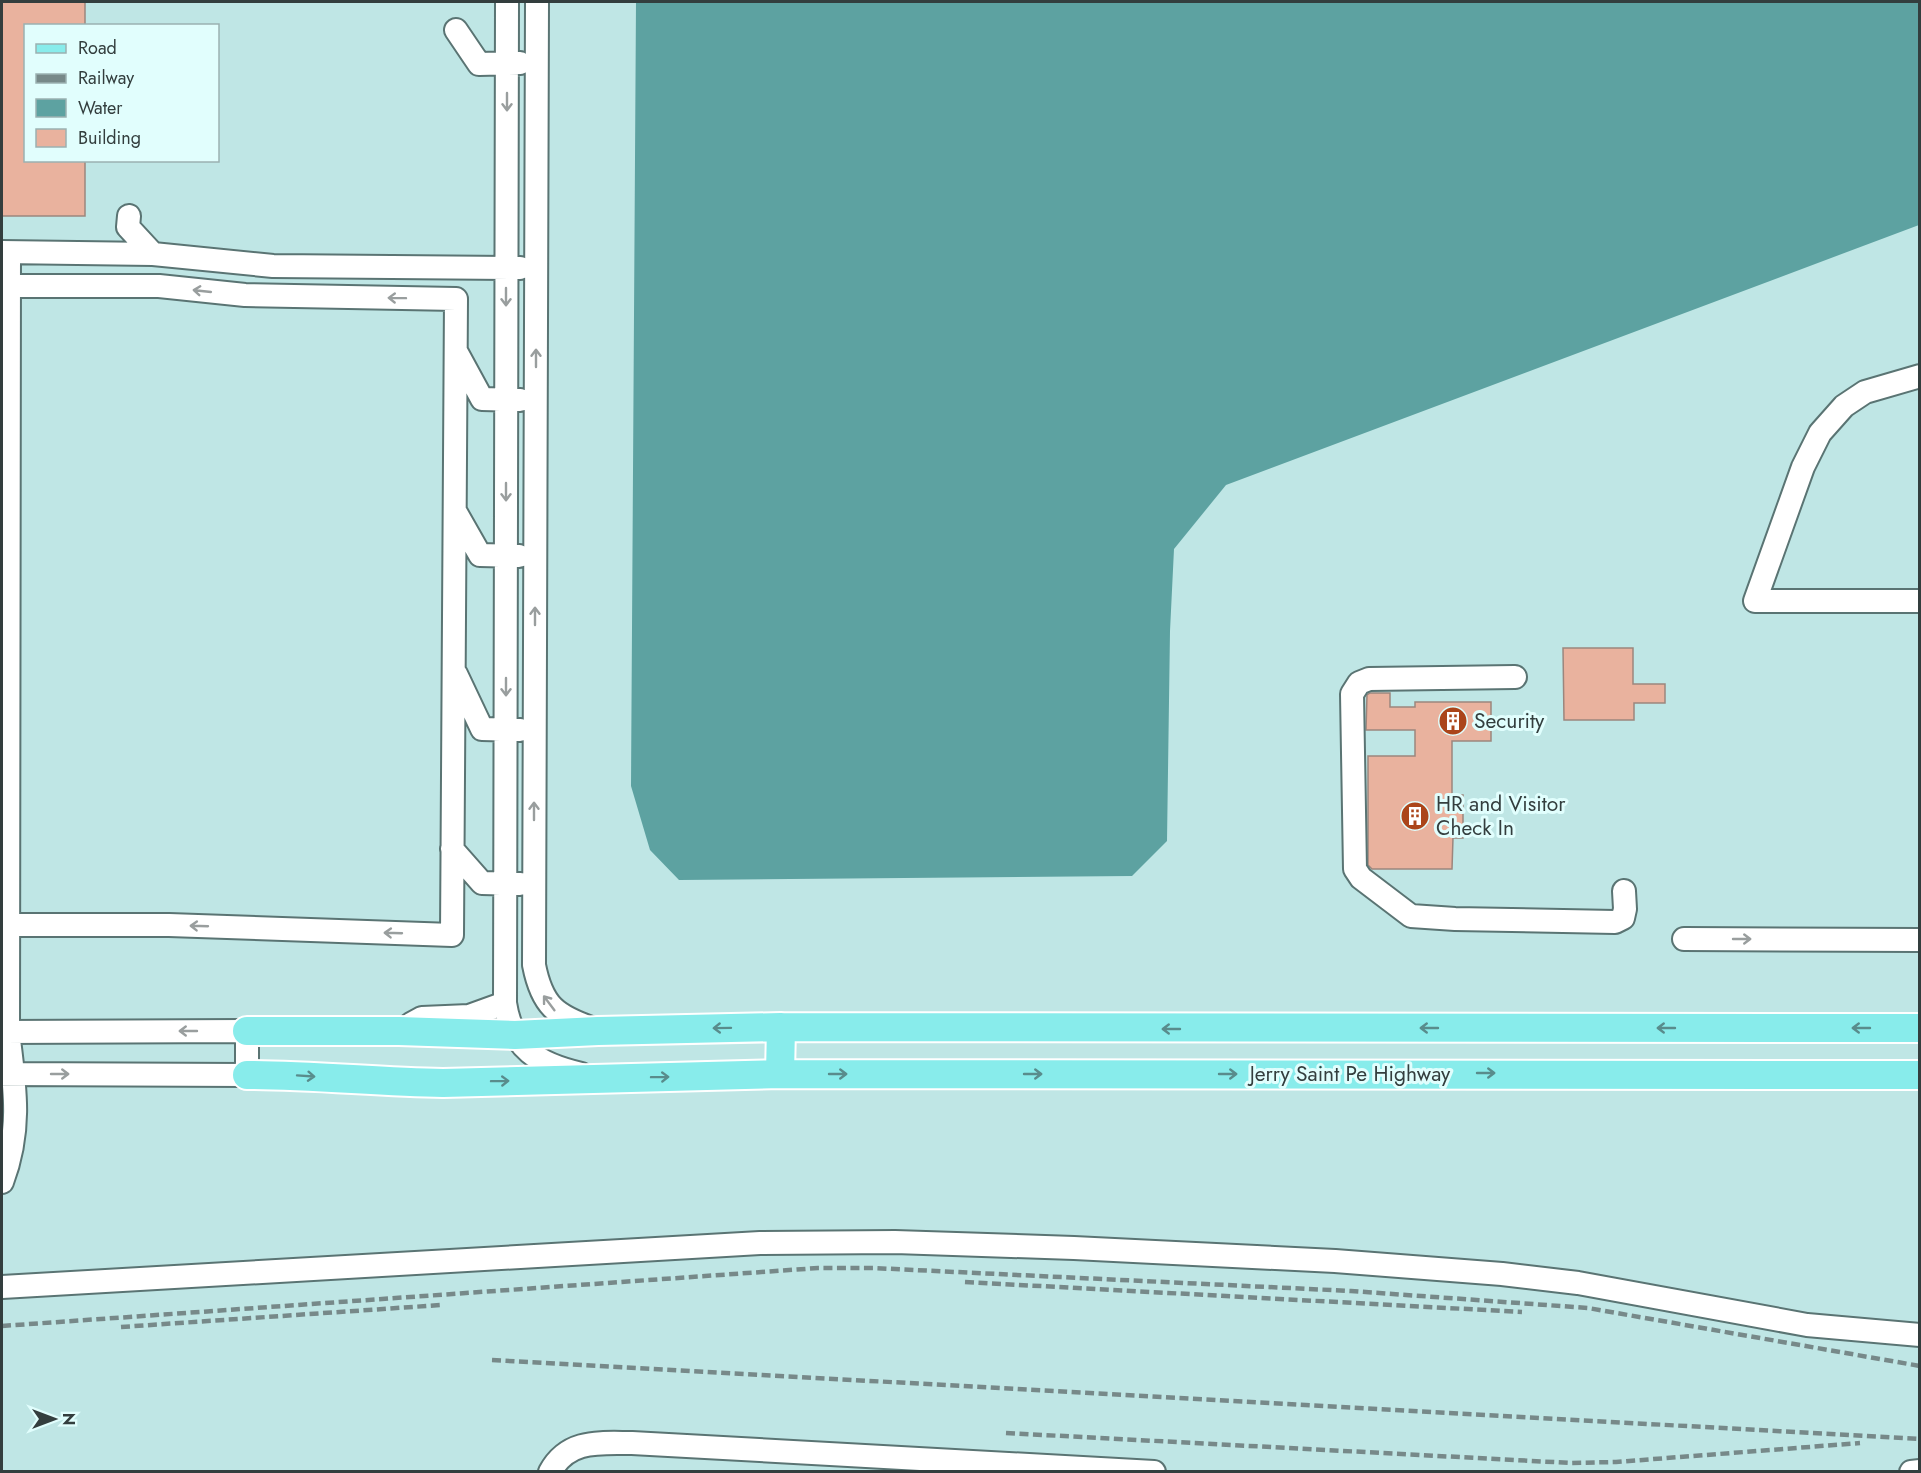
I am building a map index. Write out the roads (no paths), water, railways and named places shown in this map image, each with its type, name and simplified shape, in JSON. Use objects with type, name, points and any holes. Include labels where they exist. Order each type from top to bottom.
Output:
[{"type":"main road","points":[[780,1074],[781,1027]]},
{"type":"main road","points":[[247,1031],[399,1031],[515,1035],[781,1027],[1920,1028]]},
{"type":"main road","name":"Jerry Saint Pe Highway","points":[[247,1075],[290,1075],[388,1082],[780,1074],[1920,1075]]},
{"type":"lane","points":[[507,2],[505,1003],[509,1023],[515,1035],[530,1053],[555,1068],[602,1078]]},
{"type":"lane","points":[[537,2],[534,965],[539,987],[545,1000],[558,1013],[598,1031]]},
{"type":"lane","points":[[456,30],[479,64],[537,63]]},
{"type":"lane","points":[[129,216],[128,227],[153,254]]},
{"type":"lane","points":[[2,1182],[11,1157],[16,1093],[8,1074],[5,1032],[8,925],[5,253],[153,254],[273,266],[537,268]]},
{"type":"lane","points":[[5,286],[159,286],[245,295],[456,299],[452,935],[169,925],[8,925]]},
{"type":"lane","points":[[455,349],[482,399],[536,400]]},
{"type":"lane","points":[[1920,376],[1866,393],[1844,406],[1820,433],[1803,467],[1755,600],[1920,601]]},
{"type":"lane","points":[[454,509],[480,555],[536,557]]},
{"type":"lane","points":[[453,667],[482,729],[535,730]]},
{"type":"lane","points":[[1515,677],[1369,679],[1359,683],[1352,694],[1355,869],[1361,878],[1411,916],[1615,922],[1623,918],[1624,891]]},
{"type":"lane","points":[[453,849],[482,883],[534,884]]},
{"type":"lane","points":[[1684,939],[1920,940]]},
{"type":"lane","points":[[399,1031],[422,1018],[469,1016],[505,1003]]},
{"type":"lane","points":[[5,1032],[247,1031],[247,1075],[8,1074]]},
{"type":"lane","points":[[2,1287],[760,1243],[895,1242],[1086,1248],[1335,1261],[1502,1274],[1578,1282],[1808,1324],[1920,1335]]},
{"type":"lane","points":[[550,1472],[564,1453],[574,1448],[594,1443],[632,1443],[1154,1472]]},
{"type":"lane","points":[[1911,1472],[1920,1471]]},
{"type":"water","points":[[636,2],[1919,2],[1919,225],[1226,485],[1174,549],[1170,631],[1167,841],[1132,876],[679,880],[650,850],[631,786]]},
{"type":"railway","points":[[2,1326],[818,1268],[873,1268],[1351,1291],[1588,1308],[1920,1366]]},
{"type":"railway","points":[[965,1282],[1522,1312]]},
{"type":"railway","points":[[121,1327],[441,1305]]},
{"type":"railway","points":[[492,1360],[1920,1439]]},
{"type":"railway","points":[[1006,1433],[1571,1463],[1616,1462],[1860,1443]]},
{"type":"place","name":"Security","points":[[1453,721]]},
{"type":"place","name":"HR and Visitor Check In","points":[[1415,816]]}]
